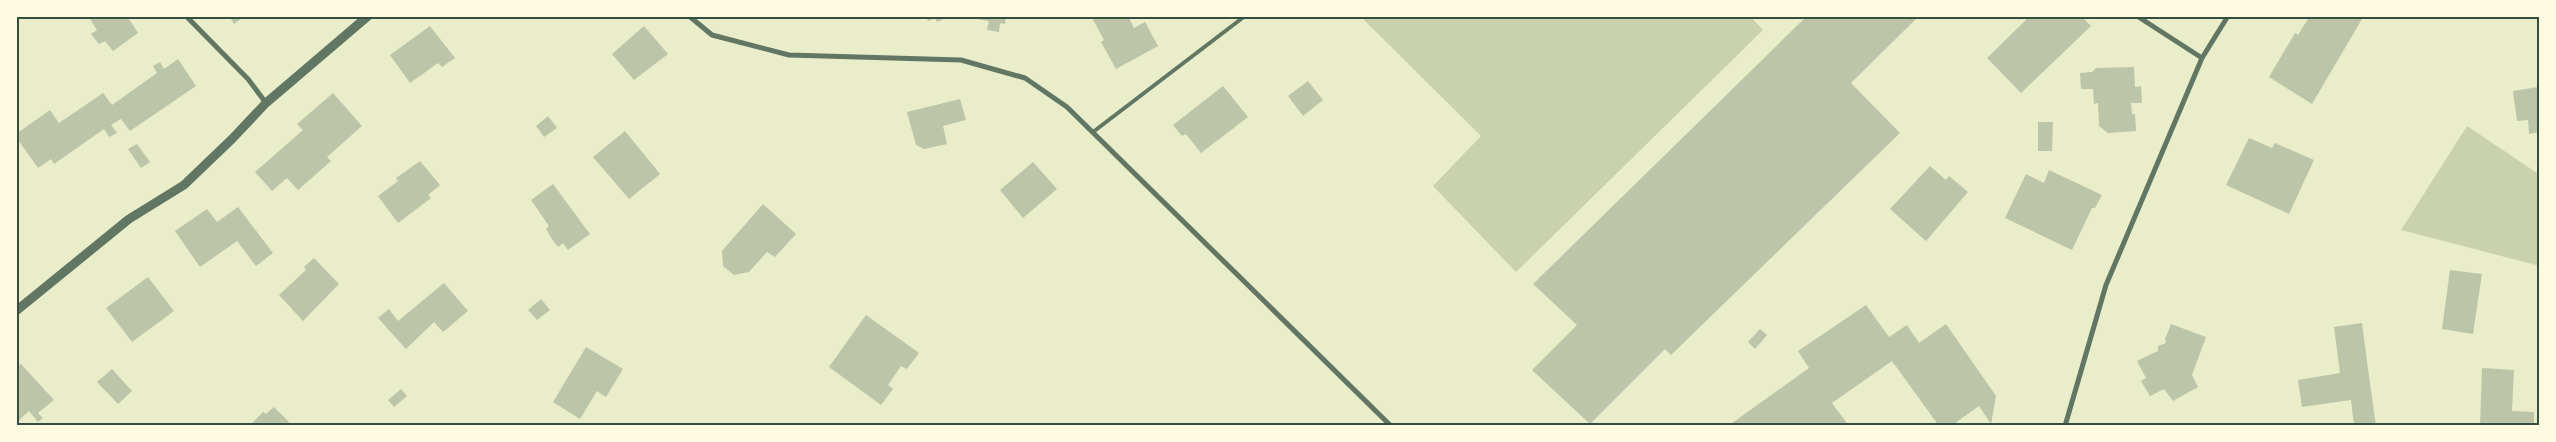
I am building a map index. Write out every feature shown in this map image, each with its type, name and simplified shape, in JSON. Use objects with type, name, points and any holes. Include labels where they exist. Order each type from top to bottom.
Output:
[{"type":"street","points":[[186,16],[248,79],[266,102]]},
{"type":"street","points":[[16,311],[129,220],[184,184],[232,139],[266,102],[368,16]]},
{"type":"street","points":[[690,16],[712,35],[789,55],[961,60],[1025,78],[1067,107],[1391,426]]},
{"type":"street","points":[[2138,16],[2202,58]]},
{"type":"street","points":[[2064,426],[2106,285],[2202,58],[2228,16]]},
{"type":"lane","points":[[1093,132],[1245,16]]},
{"type":"green space","points":[[1360,16],[1750,16],[1763,30],[1516,272],[1433,186],[1481,136]]},
{"type":"green space","points":[[2467,126],[2540,175],[2540,266],[2401,230]]},
{"type":"building","points":[[88,16],[127,16],[138,33],[113,51],[105,41],[99,44],[91,34],[97,30]]},
{"type":"building","points":[[229,16],[245,16],[234,24]]},
{"type":"building","points":[[926,16],[950,16],[937,22],[935,18],[928,21]]},
{"type":"building","points":[[957,16],[1006,16],[1005,24],[1000,23],[999,32],[987,30],[989,21]]},
{"type":"building","points":[[1091,16],[1128,16],[1134,28],[1145,22],[1158,46],[1116,69],[1101,42],[1104,40]]},
{"type":"building","points":[[1807,16],[1919,16],[1851,83],[1900,133],[1671,355],[1665,349],[1590,424],[1532,370],[1577,325],[1533,284]]},
{"type":"building","points":[[2030,16],[2081,16],[2091,26],[2021,93],[1987,58]]},
{"type":"building","points":[[2303,16],[2358,16],[2362,19],[2312,104],[2269,77],[2295,33],[2298,35],[2308,19]]},
{"type":"building","points":[[430,26],[455,58],[442,67],[438,63],[410,83],[390,55]]},
{"type":"building","points":[[644,26],[668,54],[634,80],[612,54]]},
{"type":"building","points":[[178,59],[196,86],[130,131],[121,119],[111,125],[117,133],[109,137],[104,129],[54,164],[51,159],[38,168],[16,137],[16,134],[50,110],[59,123],[103,93],[112,105],[157,73],[153,66],[160,62],[164,69]]},
{"type":"building","points":[[2134,67],[2135,87],[2141,86],[2142,103],[2131,103],[2132,114],[2135,114],[2136,131],[2108,133],[2099,126],[2098,103],[2094,104],[2093,89],[2081,89],[2080,73],[2092,72],[2096,68]]},
{"type":"building","points":[[1308,81],[1323,100],[1303,116],[1288,96]]},
{"type":"building","points":[[1223,86],[1248,117],[1201,153],[1186,134],[1182,136],[1173,125]]},
{"type":"building","points":[[2538,87],[2540,132],[2529,134],[2528,120],[2517,121],[2513,91]]},
{"type":"building","points":[[333,93],[362,126],[327,157],[331,161],[298,190],[287,178],[272,191],[255,172],[303,130],[297,124]]},
{"type":"building","points":[[960,99],[966,120],[943,126],[947,144],[924,149],[916,145],[907,112]]},
{"type":"building","points":[[548,116],[557,128],[544,137],[536,126]]},
{"type":"building","points":[[2038,122],[2053,122],[2052,151],[2038,151]]},
{"type":"building","points":[[625,131],[660,174],[629,199],[593,157]]},
{"type":"building","points":[[2249,138],[2272,148],[2275,143],[2314,160],[2289,214],[2226,185]]},
{"type":"building","points":[[137,144],[150,162],[141,168],[128,149]]},
{"type":"building","points":[[420,161],[440,185],[428,195],[431,198],[398,223],[378,196],[398,181],[396,178]]},
{"type":"building","points":[[1033,162],[1057,189],[1023,218],[1000,190]]},
{"type":"building","points":[[1930,166],[1946,180],[1949,176],[1968,192],[1926,241],[1890,209]]},
{"type":"building","points":[[2049,170],[2102,195],[2095,208],[2092,208],[2072,250],[2005,218],[2026,174],[2044,183]]},
{"type":"building","points":[[553,184],[590,234],[568,250],[563,243],[558,247],[552,239],[546,229],[549,226],[531,200]]},
{"type":"building","points":[[763,204],[796,234],[775,257],[767,252],[749,272],[734,275],[723,266],[722,251]]},
{"type":"building","points":[[238,207],[273,253],[256,266],[237,241],[200,267],[175,231],[207,209],[217,222]]},
{"type":"building","points":[[314,258],[339,284],[303,321],[279,295],[306,270],[304,267]]},
{"type":"building","points":[[2450,270],[2482,274],[2473,334],[2442,329]]},
{"type":"building","points":[[148,277],[174,311],[132,342],[106,308]]},
{"type":"building","points":[[444,283],[468,311],[443,332],[434,322],[406,349],[378,318],[389,309],[398,321]]},
{"type":"building","points":[[541,299],[550,310],[537,320],[528,310]]},
{"type":"building","points":[[1866,305],[1889,337],[1907,325],[1919,343],[1946,324],[1996,396],[1991,424],[1979,406],[1951,426],[1939,426],[1892,361],[1832,403],[1849,426],[1728,426],[1809,368],[1798,351]]},
{"type":"building","points":[[866,315],[919,353],[907,369],[901,366],[888,385],[893,389],[881,405],[829,367]]},
{"type":"building","points":[[2362,323],[2376,426],[2354,426],[2351,400],[2302,407],[2298,380],[2340,373],[2334,327]]},
{"type":"building","points":[[2171,324],[2206,337],[2192,375],[2198,387],[2173,401],[2164,389],[2150,396],[2141,381],[2146,378],[2137,361],[2158,351],[2158,346],[2166,343],[2165,339]]},
{"type":"building","points":[[1760,329],[1767,335],[1755,349],[1748,342]]},
{"type":"building","points":[[586,347],[623,369],[606,397],[597,391],[580,419],[553,402]]},
{"type":"building","points":[[21,364],[54,400],[38,413],[43,418],[38,422],[29,411],[16,423],[16,368]]},
{"type":"building","points":[[2482,368],[2514,370],[2512,411],[2534,412],[2534,426],[2480,426]]},
{"type":"building","points":[[112,369],[132,391],[118,404],[97,382]]},
{"type":"building","points":[[401,389],[407,396],[394,407],[388,400]]},
{"type":"building","points":[[274,407],[289,422],[286,426],[249,426],[263,412],[266,414]]}]
